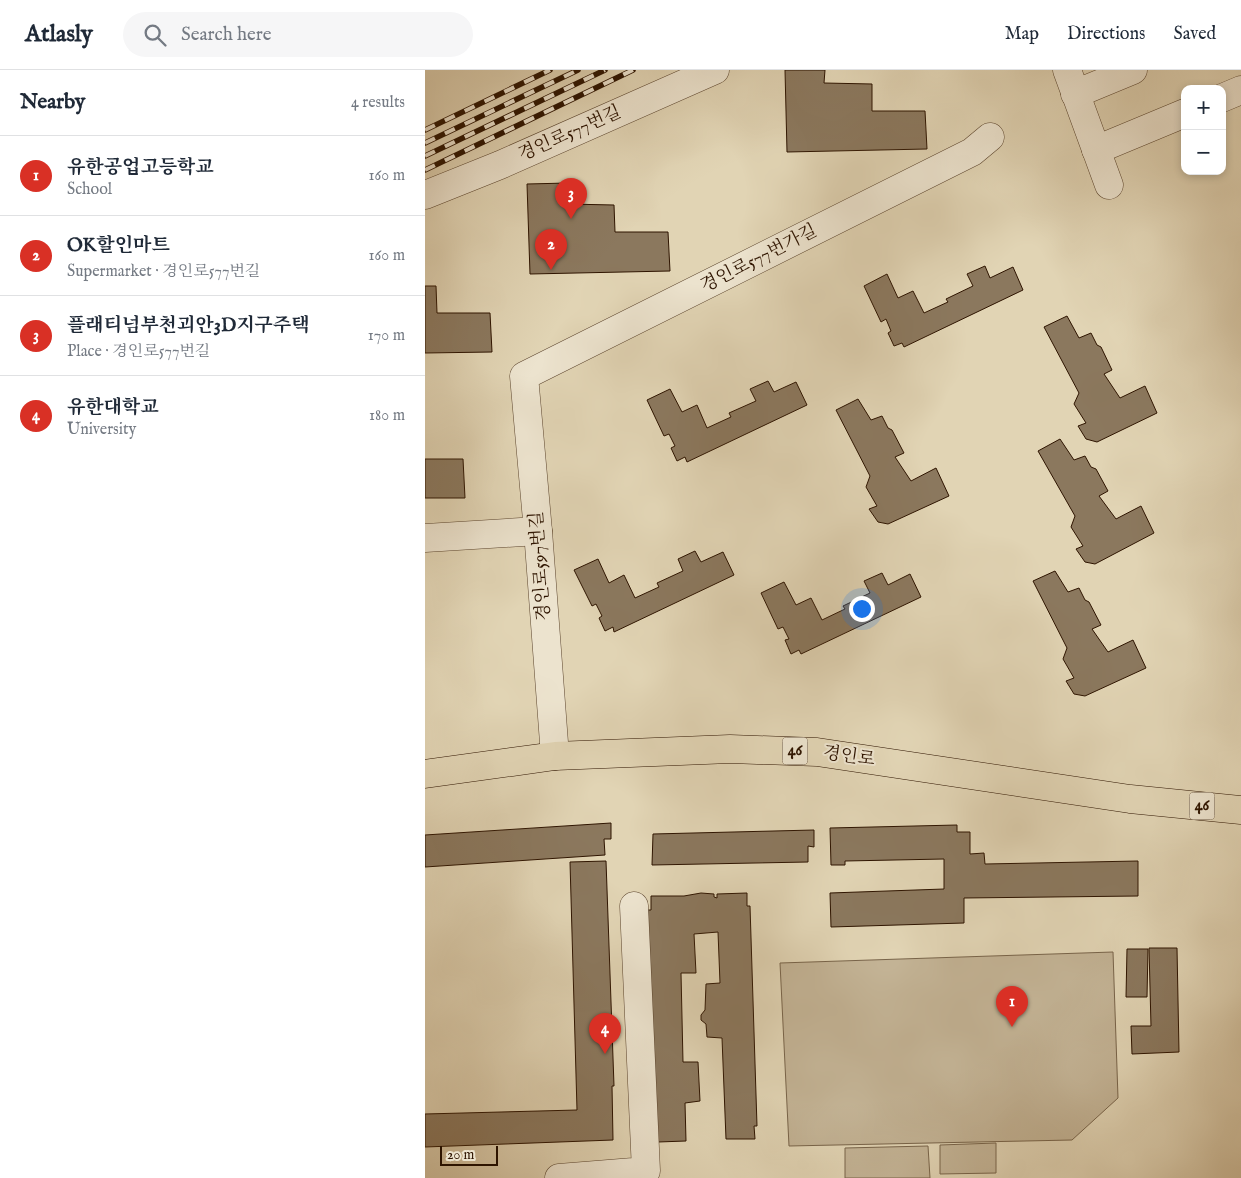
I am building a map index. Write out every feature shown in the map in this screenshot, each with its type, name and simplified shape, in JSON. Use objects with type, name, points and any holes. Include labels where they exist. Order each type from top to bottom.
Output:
[{"type":"main road","name":"경인로","points":[[425,774],[555,756],[730,749],[817,752],[1129,799],[1241,810]]},
{"type":"street","name":"경인로577번길","points":[[425,195],[509,161],[715,70]]},
{"type":"street","points":[[1109,185],[1071,82],[1133,70]]},
{"type":"street","points":[[1226,96],[1241,90]]},
{"type":"street","points":[[1096,150],[1181,115]]},
{"type":"street","name":"경인로577번가길","points":[[524,376],[972,152],[990,137]]},
{"type":"street","name":"경인로597번길","points":[[524,376],[539,531],[555,756]]},
{"type":"street","points":[[425,538],[539,531]]},
{"type":"street","points":[[559,1178],[646,1171],[634,906]]},
{"type":"shaded area","points":[[1113,952],[1118,1098],[1072,1140],[789,1146],[780,963]]},
{"type":"shaded area","points":[[996,1143],[996,1173],[940,1174],[940,1145]]},
{"type":"shaded area","points":[[928,1146],[930,1178],[845,1178],[845,1148]]},
{"type":"building","points":[[785,70],[825,70],[824,83],[872,84],[872,111],[925,111],[927,149],[787,152]]},
{"type":"building","points":[[568,183],[567,204],[614,205],[615,232],[668,232],[670,271],[530,274],[527,184]]},
{"type":"building","points":[[985,266],[990,278],[1013,267],[1023,290],[904,347],[902,343],[894,346],[888,333],[891,331],[886,319],[881,322],[864,286],[887,274],[898,298],[913,291],[924,313],[948,302],[946,299],[973,286],[967,274]]},
{"type":"building","points":[[425,286],[436,286],[437,313],[490,313],[492,352],[425,353]]},
{"type":"building","points":[[1067,316],[1079,338],[1091,333],[1097,345],[1101,347],[1112,370],[1104,374],[1120,398],[1145,386],[1157,413],[1097,442],[1086,439],[1078,426],[1086,423],[1074,404],[1079,393],[1044,327]]},
{"type":"building","points":[[768,381],[774,392],[796,382],[807,405],[687,462],[685,457],[677,461],[671,448],[675,446],[669,434],[664,436],[647,400],[670,389],[682,412],[697,405],[707,428],[731,417],[729,413],[756,401],[750,389]]},
{"type":"building","points":[[858,399],[871,420],[882,416],[888,428],[892,430],[904,453],[895,457],[911,481],[936,468],[949,496],[888,524],[878,522],[869,509],[877,506],[866,487],[870,476],[836,410]]},
{"type":"building","points":[[1060,439],[1074,460],[1085,456],[1091,467],[1096,469],[1108,491],[1099,496],[1116,519],[1141,506],[1154,533],[1095,564],[1085,562],[1076,549],[1083,546],[1071,527],[1075,516],[1038,451]]},
{"type":"building","points":[[425,459],[463,459],[465,498],[425,498]]},
{"type":"building","points":[[695,551],[701,562],[723,552],[734,575],[614,632],[613,627],[605,631],[599,618],[602,616],[596,604],[592,606],[574,570],[598,559],[609,583],[624,575],[635,598],[659,587],[657,583],[683,571],[678,559]]},
{"type":"building","points":[[1055,571],[1068,592],[1079,588],[1085,600],[1089,602],[1101,625],[1092,629],[1108,652],[1133,640],[1146,668],[1085,696],[1074,694],[1066,681],[1074,678],[1063,659],[1067,648],[1033,581]]},
{"type":"building","points":[[882,573],[888,585],[910,574],[921,597],[801,654],[799,650],[791,654],[785,640],[789,639],[783,627],[778,629],[761,593],[784,582],[796,605],[811,598],[822,620],[845,609],[843,606],[870,593],[864,581]]},
{"type":"building","points":[[611,823],[611,839],[604,839],[605,855],[425,867],[425,835]]},
{"type":"building","points":[[957,825],[957,832],[970,832],[970,854],[984,853],[985,864],[1138,861],[1138,896],[964,898],[964,923],[831,927],[830,893],[944,889],[944,859],[845,861],[845,865],[831,865],[830,828]]},
{"type":"building","points":[[814,830],[814,847],[808,846],[808,862],[652,865],[653,834]]},
{"type":"building","points":[[606,861],[614,1086],[612,1086],[613,1140],[425,1147],[425,1114],[577,1110],[570,862]]},
{"type":"building","points":[[701,893],[714,894],[714,897],[717,898],[717,894],[747,893],[747,906],[750,906],[757,1126],[754,1126],[755,1139],[726,1139],[722,1038],[707,1037],[706,1024],[701,1020],[701,1015],[705,1010],[706,984],[720,983],[718,932],[694,934],[696,973],[681,973],[683,1062],[698,1062],[700,1101],[685,1103],[686,1141],[658,1142],[654,1130],[648,910],[651,910],[651,896],[684,896]]},
{"type":"building","points":[[1149,948],[1177,948],[1179,1052],[1132,1054],[1131,1026],[1151,1026]]},
{"type":"building","points":[[1127,949],[1148,949],[1147,997],[1126,997]]},
{"type":"railway","points":[[425,130],[550,70]]},
{"type":"railway","points":[[425,143],[578,70]]},
{"type":"railway","points":[[425,156],[605,70]]},
{"type":"railway","points":[[425,170],[633,70]]},
{"type":"place","name":"플래티넘부천괴안3D지구주택","points":[[571,219]]},
{"type":"place","name":"OK할인마트","points":[[551,270]]},
{"type":"place","name":"유한공업고등학교","points":[[1012,1027]]},
{"type":"place","name":"유한대학교","points":[[605,1054]]}]
